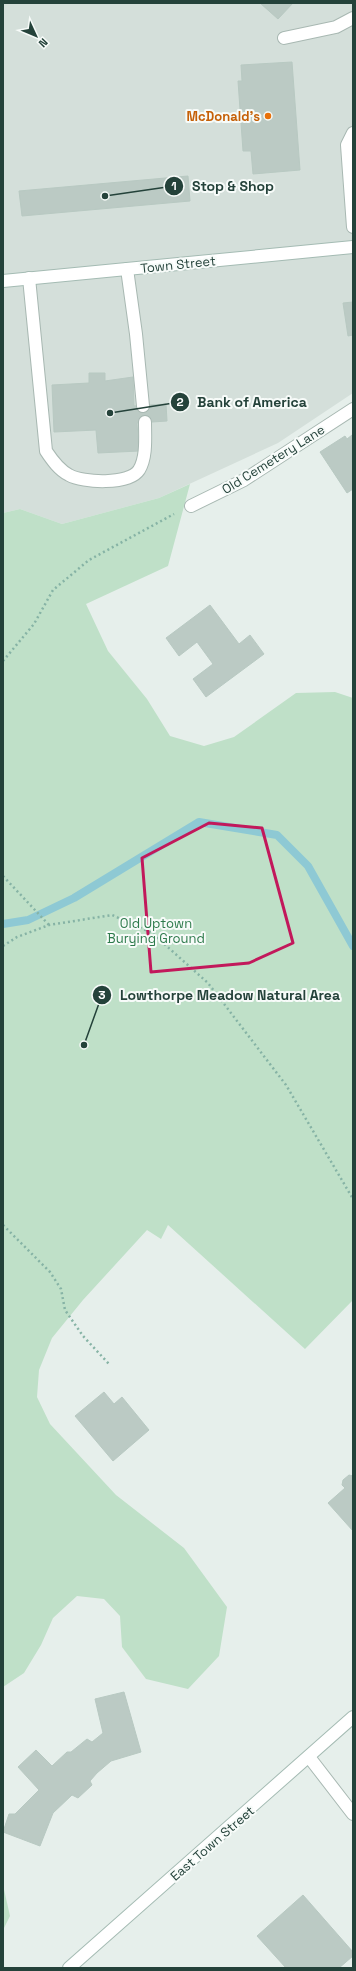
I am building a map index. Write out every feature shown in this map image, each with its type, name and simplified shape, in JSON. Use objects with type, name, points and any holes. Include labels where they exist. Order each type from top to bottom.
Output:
[{"type":"street","points":[[284,38],[336,28],[353,18]]},
{"type":"street","points":[[353,133],[347,145],[353,227]]},
{"type":"street","name":"Town Street","points":[[3,280],[353,247]]},
{"type":"street","points":[[127,269],[136,334],[143,406]]},
{"type":"street","points":[[29,278],[46,451],[56,465],[69,475],[87,482],[104,482],[133,476],[138,471],[142,462],[145,422]]},
{"type":"street","name":"Old Cemetery Lane","points":[[191,506],[244,480],[353,409]]},
{"type":"street","name":"East Town Street","points":[[69,1968],[353,1717]]},
{"type":"street","points":[[309,1757],[353,1814]]},
{"type":"path","points":[[3,660],[34,624],[52,590],[89,560],[191,506]]},
{"type":"path","points":[[3,876],[49,925]]},
{"type":"path","points":[[3,946],[17,937],[49,925],[112,915],[152,933],[208,983],[286,1085],[353,1199]]},
{"type":"path","points":[[3,1225],[50,1272],[61,1289],[65,1310],[83,1336],[110,1364]]},
{"type":"highlighted area","points":[[209,823],[262,828],[293,943],[249,963],[151,972],[142,858]]},
{"type":"shaded area","points":[[3,3],[353,3],[353,393],[278,443],[159,498],[62,524],[20,509],[3,513]]},
{"type":"green space","name":"Old Uptown Burying Ground","points":[[190,484],[168,566],[86,604],[108,651],[147,699],[170,736],[204,746],[234,737],[296,693],[335,692],[353,698],[353,1300],[305,1349],[168,1225],[161,1239],[147,1230],[83,1300],[52,1338],[39,1370],[37,1397],[50,1424],[116,1495],[184,1548],[227,1607],[219,1656],[188,1689],[146,1679],[122,1647],[120,1616],[104,1599],[77,1596],[53,1618],[41,1645],[24,1673],[3,1687],[3,513],[20,509],[62,524],[159,498]]},
{"type":"green space","points":[[3,1885],[10,1916],[3,1930]]},
{"type":"building","points":[[260,3],[293,3],[278,19]]},
{"type":"building","name":"McDonald's","points":[[292,62],[300,170],[253,174],[251,151],[243,151],[238,81],[242,81],[241,65]]},
{"type":"building","points":[[188,176],[190,201],[22,216],[19,191]]},
{"type":"building","points":[[353,302],[353,335],[348,336],[343,303]]},
{"type":"building","points":[[89,373],[105,373],[105,381],[133,377],[134,406],[166,404],[167,421],[137,423],[139,451],[98,453],[96,430],[54,432],[52,385],[89,383]]},
{"type":"building","points":[[352,435],[353,489],[347,493],[320,452],[345,436],[347,439]]},
{"type":"building","points":[[210,605],[239,644],[250,635],[264,654],[206,697],[193,679],[213,664],[197,642],[179,656],[166,638]]},
{"type":"building","points":[[104,1392],[114,1404],[122,1397],[149,1430],[113,1461],[75,1416]]},
{"type":"building","points":[[349,1475],[353,1476],[353,1531],[328,1503],[345,1488],[342,1485],[343,1480]]},
{"type":"building","points":[[124,1692],[141,1752],[111,1761],[97,1773],[90,1781],[92,1785],[78,1798],[72,1795],[53,1813],[40,1846],[3,1832],[9,1814],[15,1814],[39,1790],[18,1767],[36,1750],[52,1766],[67,1752],[71,1752],[87,1739],[92,1742],[103,1733],[95,1699]]},
{"type":"building","points":[[303,1895],[353,1952],[353,1956],[339,1968],[286,1968],[257,1936]]},
{"type":"waterway","points":[[3,924],[28,920],[74,898],[199,822],[277,835],[308,866],[353,946]]},
{"type":"place","name":"McDonald's","points":[[268,116]]},
{"type":"place","name":"Stop & Shop","points":[[105,196]]},
{"type":"place","name":"Bank of America","points":[[110,413]]},
{"type":"place","name":"Lowthorpe Meadow Natural Area","points":[[84,1045]]}]
